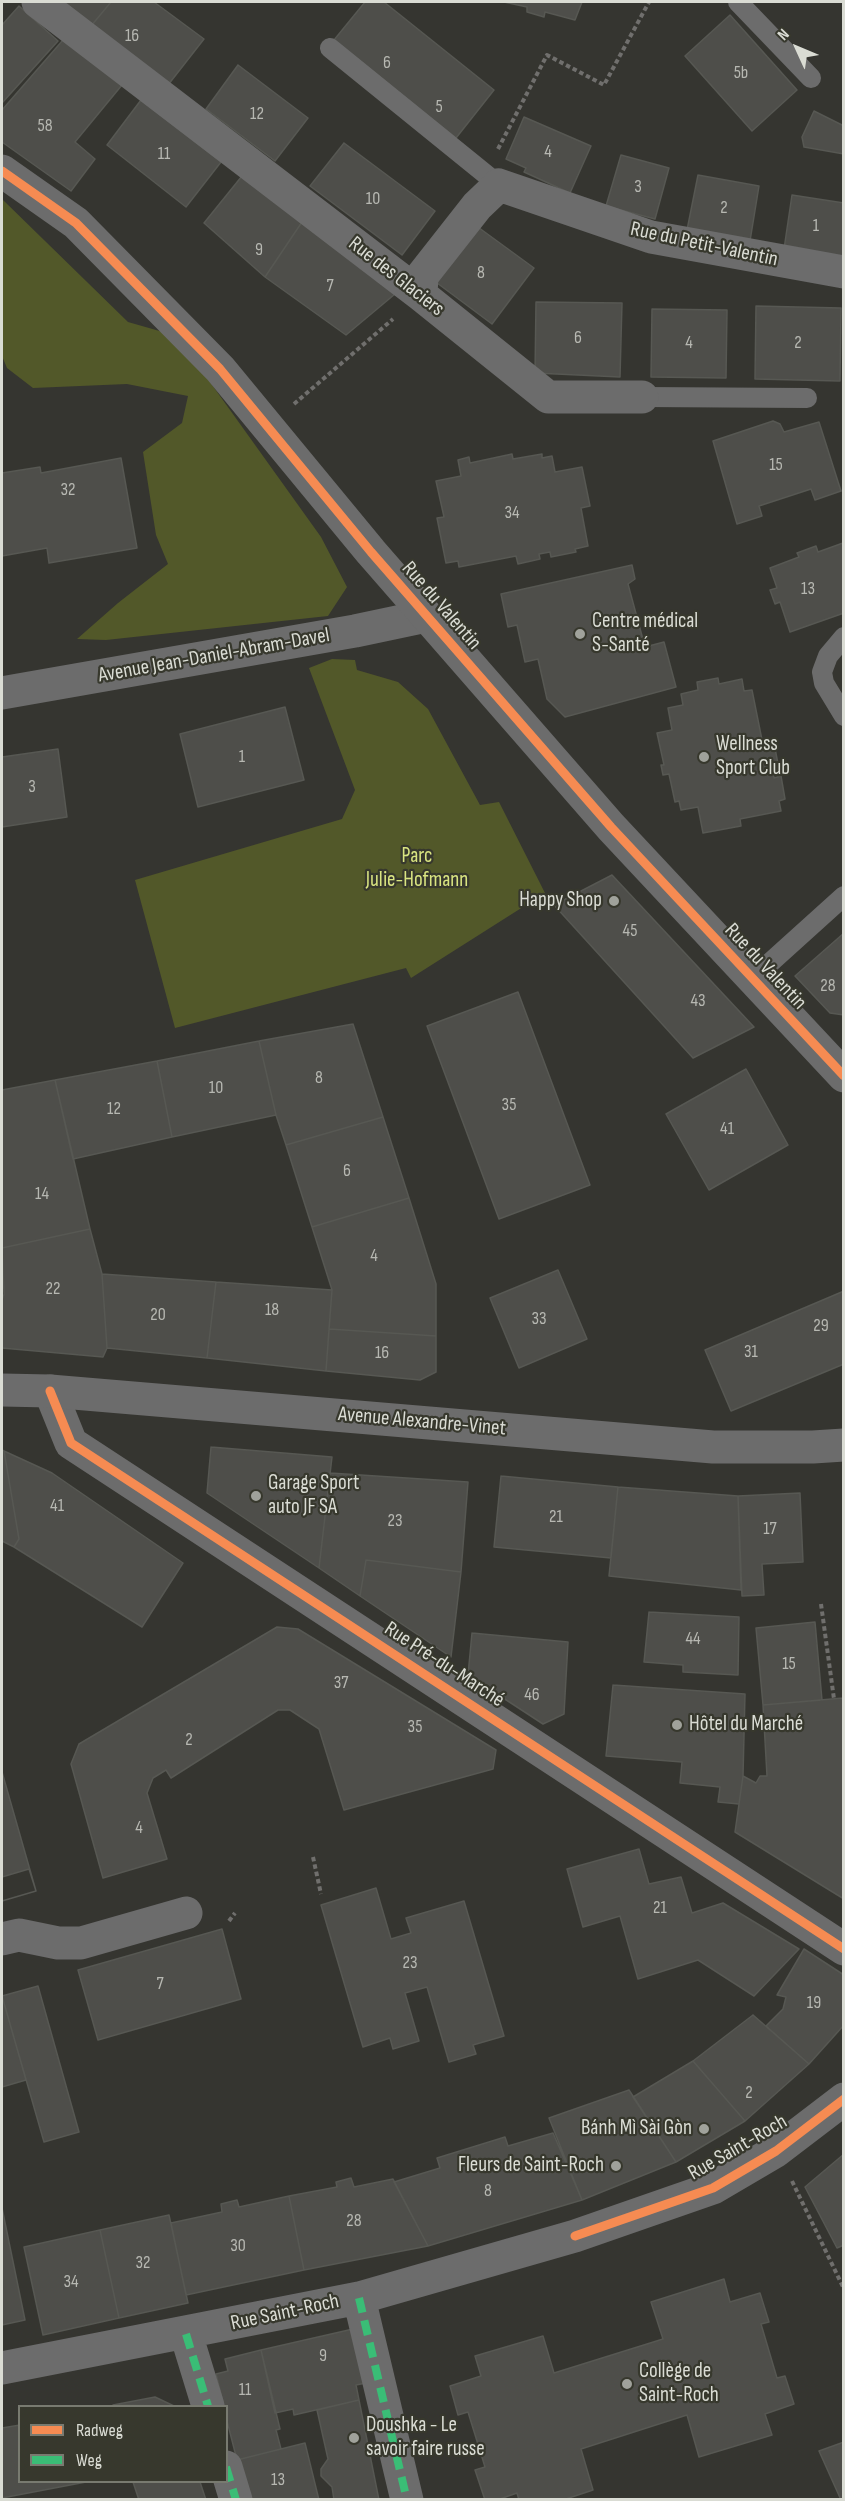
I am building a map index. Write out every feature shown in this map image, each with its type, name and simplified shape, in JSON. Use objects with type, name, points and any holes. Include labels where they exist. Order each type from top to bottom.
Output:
[{"type":"street","name":"Rue des Glaciers","points":[[38,2],[421,295],[548,397],[642,397]]},
{"type":"street","name":"Rue du Valentin","points":[[2,171],[76,223],[220,369],[426,616],[611,827],[752,979],[840,1067]]},
{"type":"street","points":[[421,295],[422,276],[477,206],[492,179]]},
{"type":"street","name":"Rue du Petit-Valentin","points":[[492,179],[651,237],[843,272]]},
{"type":"street","name":"Avenue Jean-Daniel-Abram-Davel","points":[[2,693],[355,632],[426,616]]},
{"type":"street","name":"Avenue Alexandre-Vinet","points":[[2,1390],[50,1391],[713,1447],[843,1445]]},
{"type":"street","name":"Rue Pré-du-Marché","points":[[50,1391],[71,1443],[843,1949]]},
{"type":"street","points":[[2,1939],[19,1935],[58,1943],[81,1943],[186,1913]]},
{"type":"street","name":"Rue Saint-Roch","points":[[2,2368],[186,2334],[359,2298],[575,2236],[713,2188],[776,2151],[843,2099]]},
{"type":"street","points":[[359,2298],[407,2499]]},
{"type":"street","points":[[186,2334],[208,2405]]},
{"type":"street","points":[[228,2474],[236,2499]]},
{"type":"lane","points":[[738,2],[810,78]]},
{"type":"lane","name":"Rue du Petit-Valentin","points":[[330,48],[492,179]]},
{"type":"lane","name":"Rue des Glaciers","points":[[642,397],[807,398]]},
{"type":"lane","points":[[843,638],[828,656],[822,672],[824,683],[843,716]]},
{"type":"lane","points":[[752,979],[843,896]]},
{"type":"path","points":[[492,179],[547,55],[604,85],[648,2]]},
{"type":"path","points":[[302,397],[421,295]]},
{"type":"path","points":[[821,1604],[834,1699]]},
{"type":"path","points":[[313,1857],[321,1894]]},
{"type":"path","points":[[229,1921],[235,1913]]},
{"type":"path","points":[[776,2151],[805,2206],[843,2289]]},
{"type":"green space","points":[[2,199],[128,322],[177,336],[321,537],[347,587],[328,616],[106,640],[77,639],[168,564],[156,535],[143,452],[182,423],[188,396],[127,384],[33,388],[7,368],[2,356]]},
{"type":"green space","name":"Parc Julie-Hofmann","points":[[332,659],[355,660],[357,670],[398,682],[428,709],[480,805],[499,802],[545,893],[411,978],[406,968],[175,1028],[135,880],[342,819],[355,790],[309,668]]},
{"type":"building","points":[[58,2],[111,2],[91,26]]},
{"type":"building","points":[[111,2],[154,2],[204,39],[168,85],[91,26]]},
{"type":"building","points":[[365,2],[384,2],[494,90],[456,138],[334,40]]},
{"type":"building","points":[[504,2],[582,2],[575,20],[545,12],[544,17],[527,12],[527,7]]},
{"type":"building","points":[[19,6],[58,41],[2,103],[2,25]]},
{"type":"building","points":[[730,15],[797,90],[752,131],[685,56]]},
{"type":"building","points":[[63,40],[122,85],[75,142],[95,159],[71,191],[2,142],[2,110]]},
{"type":"building","points":[[238,65],[308,118],[275,161],[206,109]]},
{"type":"building","points":[[141,100],[221,162],[186,207],[107,145]]},
{"type":"building","points":[[814,111],[844,126],[844,154],[804,147],[802,137]]},
{"type":"building","points":[[524,117],[591,146],[570,193],[524,172],[526,168],[506,159]]},
{"type":"building","points":[[344,143],[435,211],[402,255],[310,186]]},
{"type":"building","points":[[621,155],[669,168],[655,219],[606,206]]},
{"type":"building","points":[[698,175],[759,186],[750,241],[687,230]]},
{"type":"building","points":[[242,176],[302,222],[265,277],[204,223]]},
{"type":"building","points":[[792,195],[844,203],[844,258],[784,249]]},
{"type":"building","points":[[302,222],[395,294],[346,335],[265,277]]},
{"type":"building","points":[[471,222],[534,268],[492,324],[429,277]]},
{"type":"building","points":[[536,302],[622,303],[620,377],[535,373]]},
{"type":"building","points":[[756,306],[841,308],[840,381],[755,379]]},
{"type":"building","points":[[652,309],[727,310],[726,378],[651,377]]},
{"type":"building","points":[[773,421],[780,424],[784,432],[819,422],[841,491],[815,500],[811,489],[759,506],[762,516],[737,524],[713,441]]},
{"type":"building","points":[[512,454],[513,459],[542,454],[542,458],[552,456],[555,472],[582,467],[590,506],[581,508],[588,546],[575,549],[576,552],[551,557],[550,552],[539,554],[540,559],[518,564],[516,556],[459,567],[458,561],[446,563],[437,518],[444,517],[436,481],[461,476],[458,460],[469,457],[470,463]]},
{"type":"building","points":[[121,458],[137,548],[49,563],[47,548],[2,556],[2,473],[40,467],[41,473]]},
{"type":"building","points":[[843,543],[844,613],[790,632],[780,602],[775,604],[770,590],[777,588],[770,568],[799,557],[797,553],[816,546],[818,552]]},
{"type":"building","name":"Centre médical S-Santé","points":[[632,565],[635,579],[628,584],[645,647],[664,642],[676,687],[565,717],[547,699],[538,659],[525,662],[517,625],[508,627],[501,594]]},
{"type":"building","points":[[718,678],[719,684],[742,679],[744,691],[752,690],[763,745],[774,743],[778,764],[772,765],[774,778],[781,776],[785,799],[779,801],[781,811],[740,819],[741,826],[703,833],[698,807],[681,810],[679,801],[675,802],[669,774],[663,775],[661,765],[664,765],[657,733],[672,730],[668,708],[683,705],[681,694],[698,690],[697,682]]},
{"type":"building","points":[[285,707],[304,780],[198,807],[180,734]]},
{"type":"building","points":[[58,749],[67,817],[2,827],[2,757]]},
{"type":"building","points":[[612,875],[754,1027],[693,1058],[554,905]]},
{"type":"building","points":[[844,933],[844,1015],[830,1013],[795,976]]},
{"type":"building","points":[[518,992],[590,1185],[499,1219],[427,1026]]},
{"type":"building","points":[[353,1024],[383,1117],[286,1145],[276,1115],[259,1041]]},
{"type":"building","points":[[259,1041],[276,1115],[172,1137],[157,1061]]},
{"type":"building","points":[[157,1061],[172,1137],[73,1159],[55,1080]]},
{"type":"building","points":[[746,1069],[788,1145],[709,1190],[666,1114]]},
{"type":"building","points":[[55,1080],[90,1229],[2,1248],[2,1090]]},
{"type":"building","points":[[383,1117],[409,1198],[312,1227],[286,1145]]},
{"type":"building","points":[[409,1198],[436,1284],[436,1336],[329,1329],[332,1290],[312,1227]]},
{"type":"building","points":[[90,1229],[102,1274],[107,1348],[103,1357],[2,1348],[4,1294],[2,1248]]},
{"type":"building","points":[[558,1270],[587,1339],[519,1368],[490,1298]]},
{"type":"building","points":[[102,1274],[216,1282],[207,1358],[107,1348]]},
{"type":"building","points":[[216,1282],[332,1290],[326,1371],[207,1358]]},
{"type":"building","points":[[844,1291],[844,1364],[731,1411],[705,1350]]},
{"type":"building","points":[[329,1329],[436,1336],[436,1372],[420,1380],[326,1371]]},
{"type":"building","points":[[211,1447],[332,1457],[319,1568],[207,1493]]},
{"type":"building","points":[[2,1450],[19,1539],[14,1547],[2,1541]]},
{"type":"building","points":[[4,1451],[52,1473],[183,1563],[142,1627],[14,1547],[19,1539]]},
{"type":"building","points":[[330,1473],[468,1482],[461,1572],[366,1560],[360,1596],[319,1568]]},
{"type":"building","points":[[501,1476],[618,1487],[611,1558],[494,1547]]},
{"type":"building","points":[[618,1487],[738,1496],[741,1590],[609,1576]]},
{"type":"building","points":[[800,1493],[803,1562],[762,1564],[764,1595],[742,1596],[738,1496]]},
{"type":"building","points":[[366,1560],[461,1572],[451,1657],[360,1596]]},
{"type":"building","points":[[649,1612],[739,1617],[738,1675],[683,1672],[683,1665],[644,1662]]},
{"type":"building","points":[[815,1622],[822,1700],[763,1705],[756,1628]]},
{"type":"building","points":[[277,1627],[298,1629],[496,1750],[493,1769],[344,1810],[319,1729],[290,1710],[278,1710],[171,1778],[166,1770],[153,1778],[147,1793],[167,1859],[103,1878],[71,1764],[79,1744]]},
{"type":"building","points":[[472,1633],[568,1642],[564,1714],[543,1724],[468,1675]]},
{"type":"building","name":"Hôtel du Marché","points":[[613,1685],[745,1694],[743,1776],[739,1804],[718,1802],[720,1787],[680,1783],[682,1762],[606,1756]]},
{"type":"building","points":[[843,1698],[844,1899],[735,1832],[743,1776],[756,1783],[760,1776],[767,1776],[763,1705]]},
{"type":"building","points":[[2,1772],[36,1891],[2,1901]]},
{"type":"building","points":[[639,1849],[649,1884],[681,1877],[692,1913],[723,1903],[799,1949],[754,1996],[698,1960],[638,1979],[620,1916],[583,1927],[567,1869]]},
{"type":"building","points":[[29,1869],[36,1891],[2,1901],[2,1877]]},
{"type":"building","points":[[376,1888],[391,1939],[411,1933],[406,1918],[464,1901],[504,2036],[473,2045],[476,2054],[449,2062],[427,1987],[405,1993],[419,2041],[393,2049],[390,2038],[363,2047],[321,1905]]},
{"type":"building","points":[[222,1929],[241,1999],[98,2040],[78,1970]]},
{"type":"building","points":[[804,1949],[844,1975],[844,2025],[809,2064],[766,2026],[783,2009],[786,1997],[777,1995]]},
{"type":"building","points":[[38,1986],[79,2132],[44,2142],[2,1996]]},
{"type":"building","points":[[2,1996],[26,2080],[2,2087]]},
{"type":"building","points":[[753,2015],[809,2064],[745,2121],[693,2061]]},
{"type":"building","points":[[693,2061],[745,2121],[676,2162],[633,2097]]},
{"type":"building","points":[[629,2090],[676,2162],[582,2200],[549,2118]]},
{"type":"building","points":[[553,2133],[582,2200],[428,2246],[394,2182],[440,2168],[437,2158],[505,2137],[508,2146]]},
{"type":"building","points":[[844,2154],[844,2245],[837,2248],[805,2187]]},
{"type":"building","points":[[351,2178],[354,2187],[393,2179],[428,2246],[304,2270],[289,2196],[337,2187],[336,2182]]},
{"type":"building","points":[[289,2196],[304,2270],[186,2295],[171,2223],[222,2212],[221,2204],[237,2200],[239,2207]]},
{"type":"building","points":[[2,2208],[25,2320],[2,2325]]},
{"type":"building","points":[[169,2215],[188,2303],[119,2318],[100,2230]]},
{"type":"building","points":[[100,2230],[119,2318],[43,2335],[24,2247]]},
{"type":"building","points":[[724,2279],[730,2302],[760,2293],[769,2322],[761,2324],[777,2378],[785,2376],[794,2404],[765,2414],[772,2435],[699,2457],[687,2415],[581,2449],[593,2490],[563,2500],[519,2500],[517,2493],[497,2500],[485,2500],[475,2470],[485,2467],[468,2412],[458,2415],[450,2386],[481,2376],[475,2356],[543,2336],[554,2373],[663,2339],[651,2302]]},
{"type":"building","points":[[353,2329],[366,2383],[356,2385],[359,2400],[294,2415],[293,2409],[275,2413],[261,2350]]},
{"type":"building","points":[[261,2350],[280,2429],[276,2430],[281,2449],[237,2460],[228,2425],[228,2405],[224,2405],[216,2374],[228,2371],[225,2359]]},
{"type":"building","points":[[155,2397],[172,2405],[113,2405]]},
{"type":"building","points":[[359,2400],[379,2500],[334,2500],[332,2487],[321,2476],[321,2469],[328,2459],[317,2410]]},
{"type":"building","points":[[18,2425],[18,2483],[81,2483],[2,2498],[2,2428]]},
{"type":"building","points":[[844,2442],[844,2500],[841,2500],[819,2451]]},
{"type":"building","points":[[305,2443],[319,2500],[247,2500],[237,2460]]},
{"type":"building","points":[[133,2483],[200,2483],[206,2500],[139,2500]]},
{"type":"marked path","points":[[359,2298],[407,2500]]},
{"type":"marked path","points":[[186,2334],[208,2405]]},
{"type":"marked path","points":[[228,2474],[236,2500]]},
{"type":"cycle path","points":[[2,171],[76,223],[220,369],[371,552],[611,827],[844,1076]]},
{"type":"cycle path","points":[[50,1391],[71,1443],[844,1949]]},
{"type":"cycle path","points":[[575,2236],[713,2188],[776,2151],[844,2099]]},
{"type":"place","name":"Centre médical S-Santé","points":[[580,634]]},
{"type":"place","name":"Wellness Sport Club","points":[[704,757]]},
{"type":"place","name":"Happy Shop","points":[[614,901]]},
{"type":"place","name":"Garage Sport auto JF SA","points":[[256,1496]]},
{"type":"place","name":"Hôtel du Marché","points":[[677,1725]]},
{"type":"place","name":"Bánh Mì Sài Gòn","points":[[704,2129]]},
{"type":"place","name":"Fleurs de Saint-Roch","points":[[616,2166]]},
{"type":"place","name":"Collège de Saint-Roch","points":[[627,2384]]},
{"type":"place","name":"Doushka - Le savoir faire russe","points":[[354,2438]]}]
